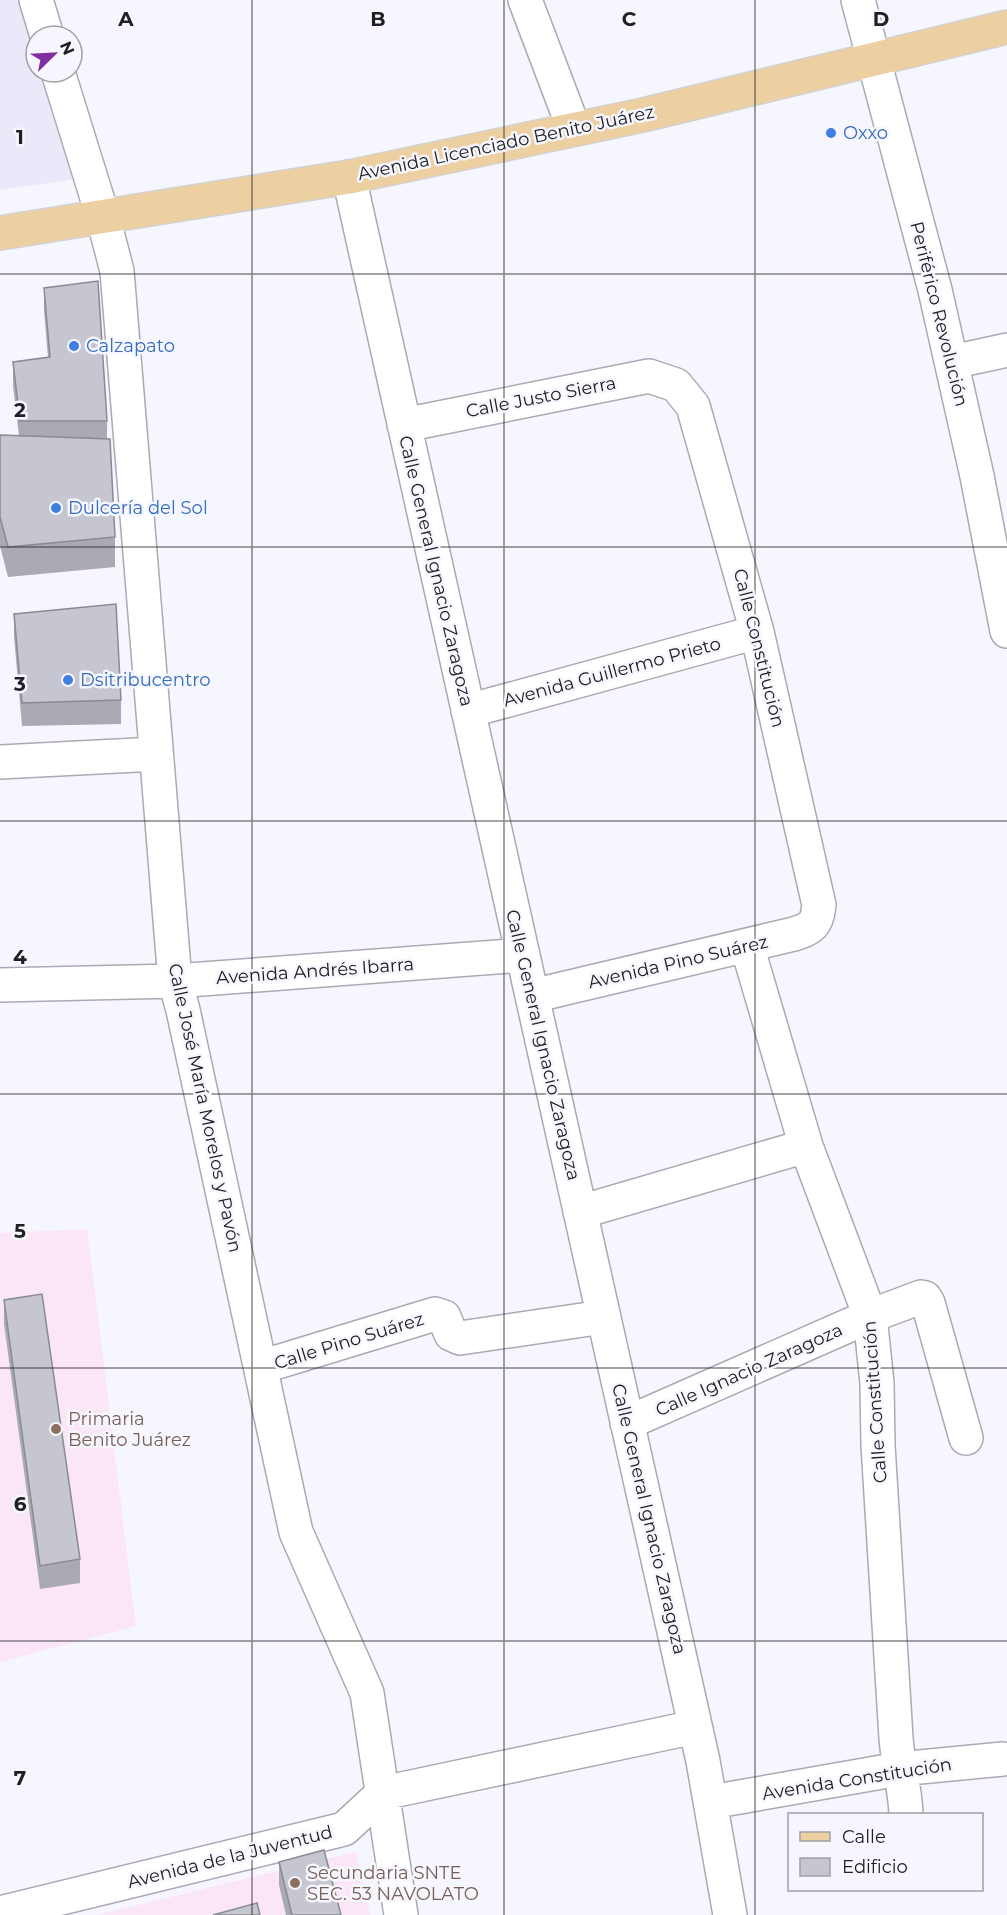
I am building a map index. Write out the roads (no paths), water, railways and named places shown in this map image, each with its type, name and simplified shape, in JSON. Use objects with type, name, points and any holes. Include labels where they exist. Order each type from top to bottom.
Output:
[{"type":"main road","name":"Avenida Licenciado Benito Juárez","points":[[0,233],[349,177],[643,115],[1007,27]]},
{"type":"street","points":[[36,0],[43,24]]},
{"type":"street","points":[[525,0],[574,129]]},
{"type":"street","name":"Periférico Revolución","points":[[858,0],[935,290],[977,476],[1007,631]]},
{"type":"street","name":"Calle José María Morelos y Pavón","points":[[61,84],[103,217],[117,271],[175,981],[296,1532],[367,1693],[401,1915]]},
{"type":"street","name":"Calle General Ignacio Zaragoza","points":[[349,177],[695,1727],[711,1802],[730,1915]]},
{"type":"street","points":[[952,362],[1007,351]]},
{"type":"street","name":"Calle Justo Sierra","points":[[404,425],[649,376],[676,385]]},
{"type":"street","name":"Calle Constitución","points":[[676,385],[693,406],[757,632],[819,905],[818,918]]},
{"type":"street","name":"Avenida Guillermo Prieto","points":[[468,711],[757,632]]},
{"type":"street","points":[[0,762],[156,754]]},
{"type":"street","name":"Avenida Pino Suárez","points":[[532,996],[807,930],[818,918]]},
{"type":"street","name":"Calle Constitución","points":[[747,946],[806,1146],[870,1316],[876,1373],[878,1445],[899,1770],[905,1788],[906,1813]]},
{"type":"street","name":"Avenida Andrés Ibarra","points":[[0,985],[175,981],[523,955]]},
{"type":"street","points":[[580,1212],[806,1146]]},
{"type":"street","name":"Calle Ignacio Zaragoza","points":[[627,1423],[870,1316],[925,1298],[966,1438]]},
{"type":"street","name":"Calle Pino Suárez","points":[[261,1368],[435,1314],[444,1317],[451,1334],[460,1338],[603,1317]]},
{"type":"street","points":[[383,1793],[695,1727]]},
{"type":"street","name":"Avenida Constitución","points":[[711,1802],[899,1770],[1003,1759]]},
{"type":"street","name":"Avenida de la Juventud","points":[[0,1913],[344,1829],[383,1793]]},
{"type":"place","name":"Oxxo","points":[[831,133]]},
{"type":"place","name":"Calzapato","points":[[74,346]]},
{"type":"place","name":"Dulcería del Sol","points":[[56,508]]},
{"type":"place","name":"Dsitribucentro","points":[[68,680]]},
{"type":"place","name":"Primaria Benito Juárez","points":[[56,1429]]},
{"type":"place","name":"Secundaria SNTE SEC. 53 NAVOLATO","points":[[295,1883]]}]
